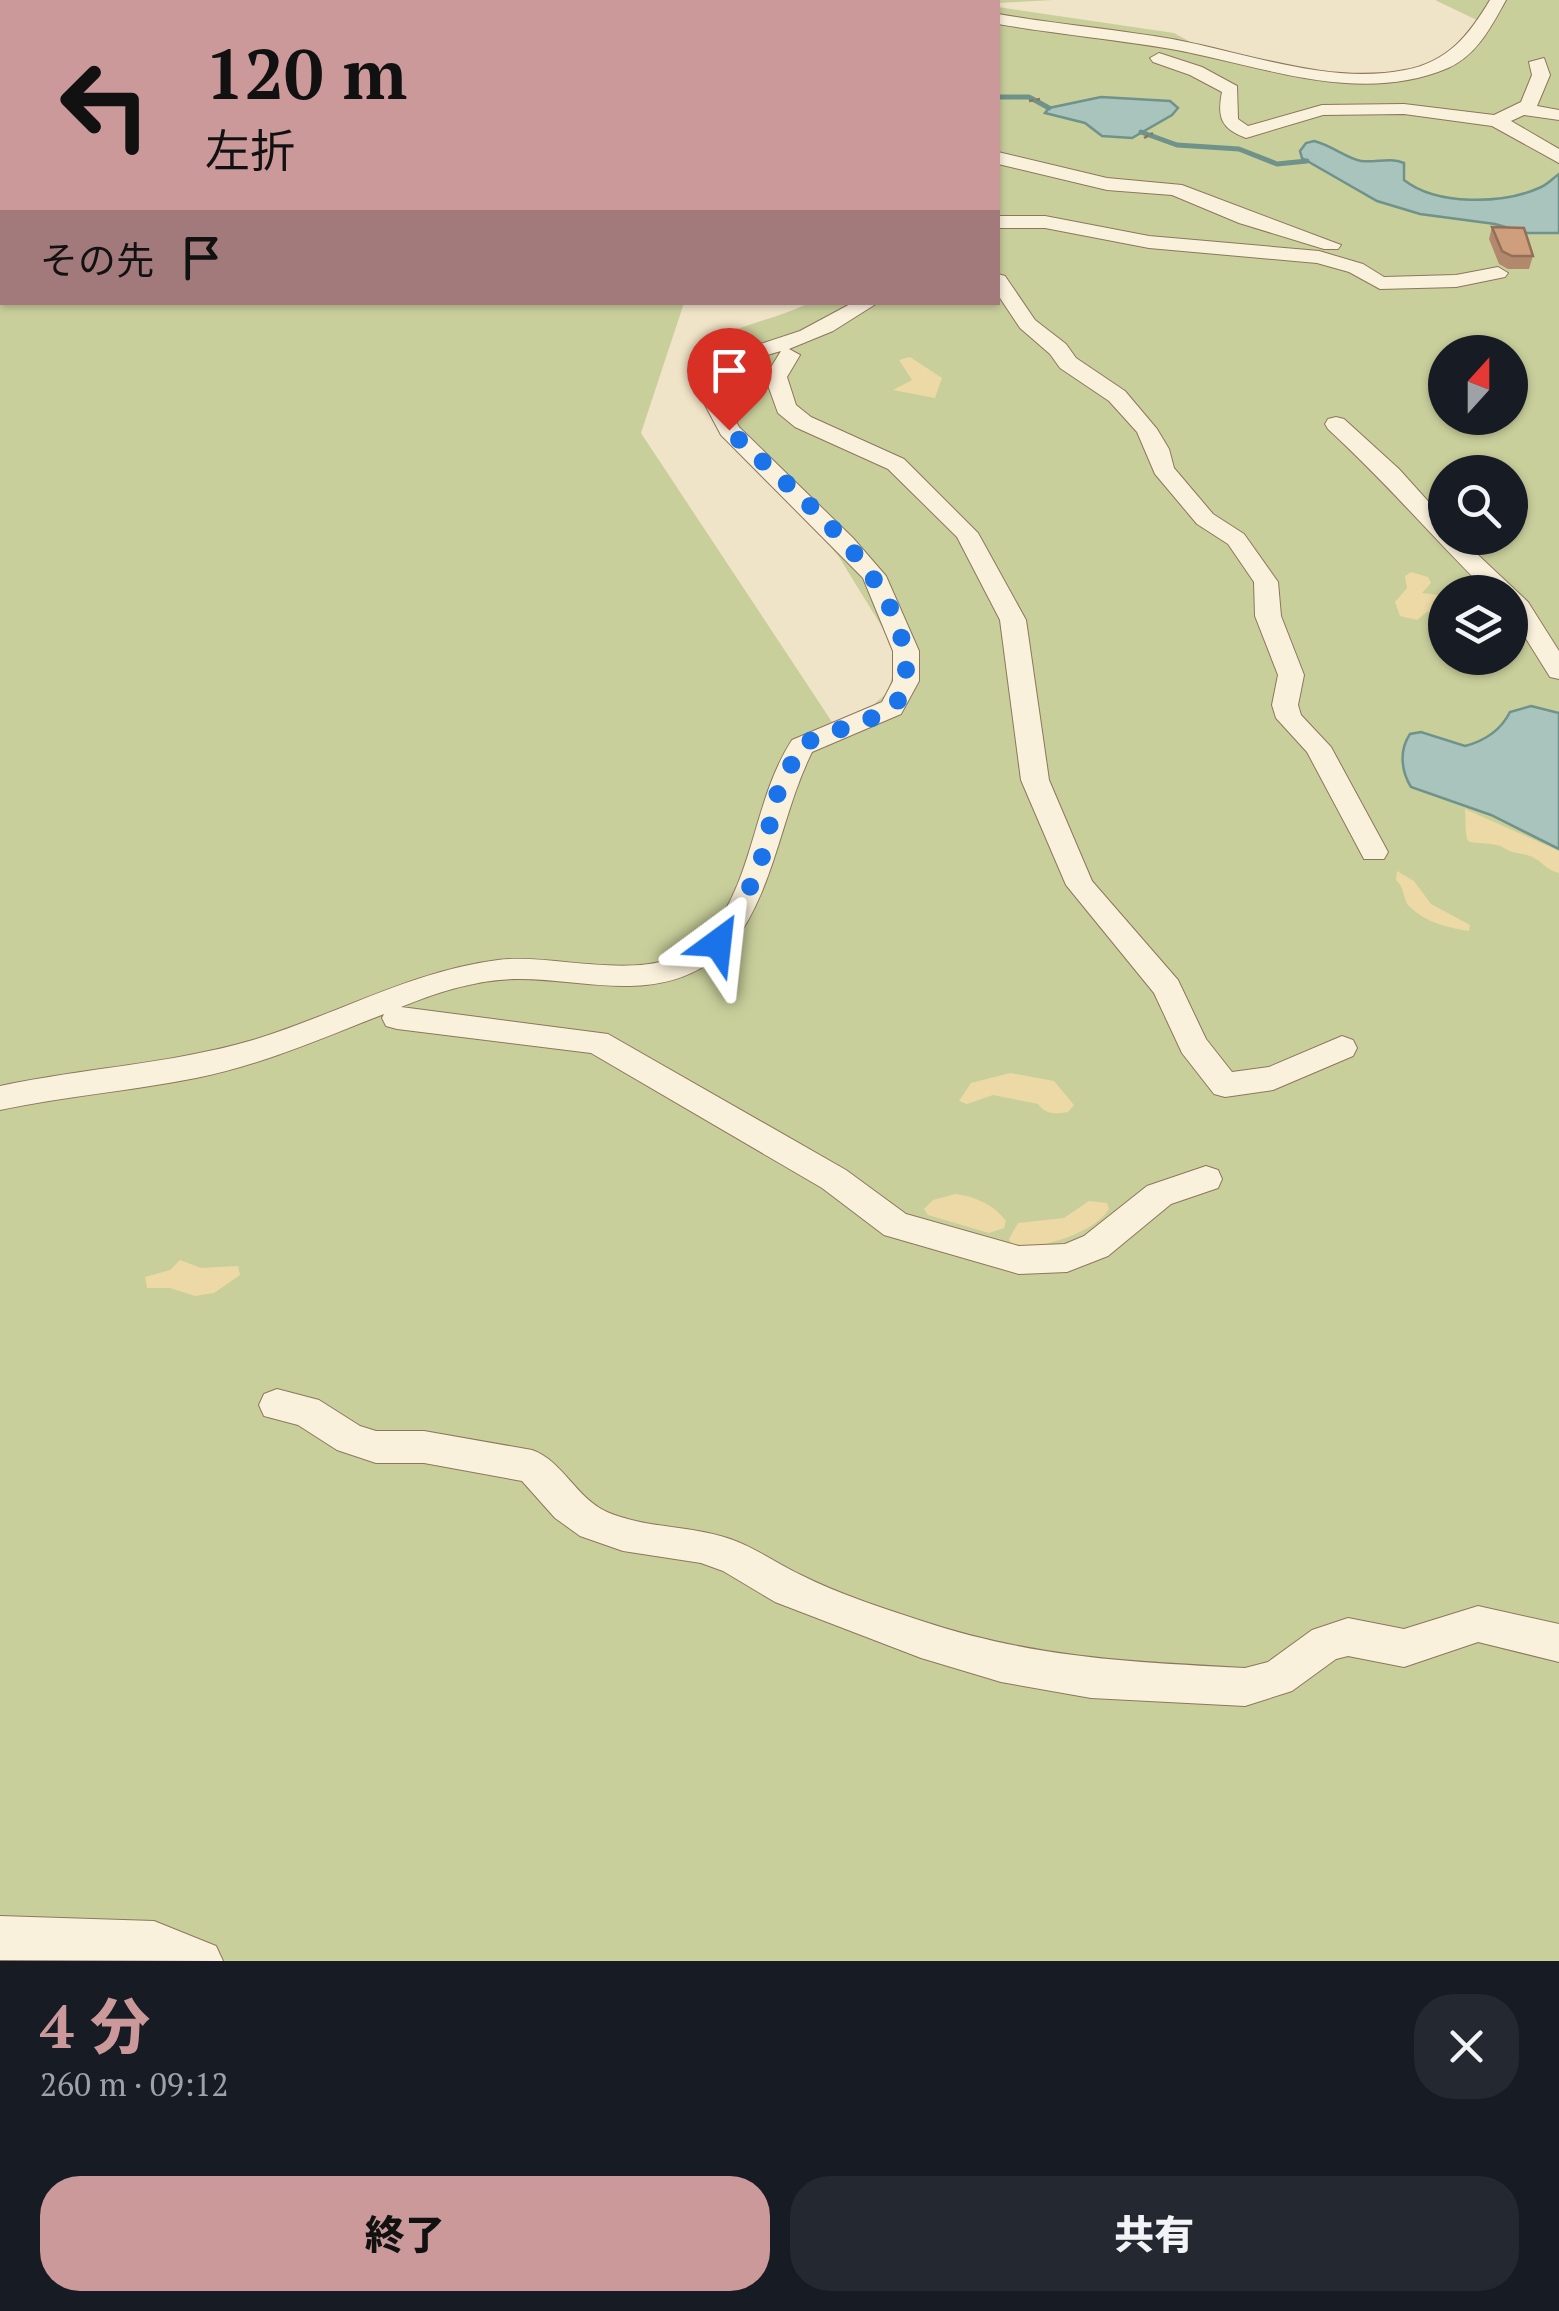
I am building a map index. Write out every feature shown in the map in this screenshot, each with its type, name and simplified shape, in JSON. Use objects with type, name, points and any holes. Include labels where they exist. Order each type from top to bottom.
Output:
[{"type":"street","points":[[1000,19],[1195,48],[1267,67],[1363,78],[1430,71],[1454,60],[1494,12],[1498,0]]},
{"type":"street","points":[[1088,41],[1164,59],[1220,82],[1232,90],[1227,112],[1230,122],[1246,132],[1342,108],[1404,110],[1497,120],[1559,157]]},
{"type":"street","points":[[1497,120],[1529,105],[1539,69],[1559,85]]},
{"type":"street","points":[[1523,109],[1559,115]]},
{"type":"street","points":[[1000,158],[1107,184],[1175,189],[1246,218],[1413,271],[1428,282]]},
{"type":"street","points":[[1000,222],[1045,222],[1149,242],[1319,257],[1356,268],[1380,283],[1498,274]]},
{"type":"street","points":[[1000,283],[1027,324],[1058,349],[1068,363],[1118,396],[1158,448],[1163,469],[1205,519],[1236,539],[1266,582],[1268,616],[1291,676],[1285,705],[1290,718],[1318,747],[1374,852]]},
{"type":"street","points":[[0,1098],[61,1084],[196,1066],[262,1050],[424,986],[464,976],[518,968],[594,976],[646,975],[682,966],[718,943],[758,873],[777,795],[800,746],[892,708],[906,681],[906,651],[874,576],[729,430],[715,402],[712,380],[721,368],[747,354],[830,326],[864,305]]},
{"type":"street","points":[[789,355],[776,377],[786,408],[803,422],[877,454],[911,475],[966,533],[992,576],[1013,620],[1035,780],[1080,884],[1167,988],[1193,1045],[1225,1085],[1272,1078],[1342,1048]]},
{"type":"street","points":[[1336,424],[1391,474],[1428,516]]},
{"type":"street","points":[[1465,555],[1485,575]]},
{"type":"street","points":[[1528,622],[1559,671]]},
{"type":"street","points":[[397,1018],[597,1042],[834,1178],[896,1225],[1019,1260],[1067,1258],[1096,1246],[1159,1195],[1206,1179]]},
{"type":"street","points":[[277,1405],[306,1411],[350,1439],[376,1448],[424,1447],[532,1466],[568,1506],[593,1524],[623,1534],[701,1546],[735,1558],[805,1595],[921,1640],[1001,1664],[1090,1680],[1245,1687],[1278,1678],[1326,1643],[1348,1636],[1404,1648],[1478,1624],[1559,1643]]},
{"type":"street","points":[[0,1938],[128,1951],[154,1942],[200,1961]]},
{"type":"path","points":[[1030,101],[1040,99]]},
{"type":"path","points":[[1144,138],[1153,133]]},
{"type":"green space","points":[[1000,0],[1054,0],[1000,3]]},
{"type":"green space","points":[[1435,0],[1559,0],[1559,1961],[0,1961],[0,305],[683,305],[641,433],[840,734],[888,692],[898,653],[839,557],[694,380],[696,348],[805,305],[1000,305],[1000,7],[1174,33],[1214,55],[1321,77],[1421,76],[1455,64],[1487,25]]},
{"type":"sand","points":[[910,357],[942,378],[935,398],[893,390],[912,380],[899,360]]},
{"type":"sand","points":[[1411,572],[1428,577],[1428,586],[1422,593],[1428,594],[1428,612],[1417,620],[1400,616],[1395,602],[1407,588],[1405,576]]},
{"type":"sand","points":[[1465,809],[1559,851],[1559,873],[1532,857],[1501,846],[1470,842]]},
{"type":"sand","points":[[1397,871],[1414,881],[1431,904],[1470,925],[1469,931],[1437,924],[1416,912],[1396,880]]},
{"type":"sand","points":[[1010,1073],[1054,1081],[1074,1105],[1068,1112],[1055,1113],[1038,1104],[993,1095],[967,1104],[959,1101],[971,1083]]},
{"type":"sand","points":[[955,1194],[990,1206],[1006,1221],[1004,1228],[989,1233],[928,1215],[924,1209],[933,1200]]},
{"type":"sand","points":[[1089,1201],[1107,1203],[1109,1209],[1091,1226],[1052,1242],[1013,1248],[1009,1239],[1018,1223],[1064,1218]]},
{"type":"sand","points":[[180,1260],[201,1268],[238,1266],[240,1275],[214,1293],[195,1296],[170,1288],[147,1288],[145,1277],[170,1270]]},
{"type":"water","points":[[1101,97],[1170,101],[1178,108],[1132,138],[1102,136],[1085,123],[1045,113],[1049,108]]},
{"type":"water","points":[[1314,141],[1361,161],[1404,163],[1404,180],[1452,198],[1507,197],[1542,187],[1559,174],[1559,233],[1527,233],[1495,224],[1420,214],[1377,201],[1302,158],[1300,151],[1306,143]]},
{"type":"water","points":[[1531,706],[1559,713],[1559,849],[1491,815],[1411,787],[1403,767],[1404,747],[1410,734],[1421,732],[1465,746],[1491,734],[1510,712]]},
{"type":"building","points":[[1492,227],[1524,228],[1533,256],[1512,256],[1502,251]]},
{"type":"waterway","points":[[1000,97],[1029,97],[1049,108]]},
{"type":"waterway","points":[[1141,132],[1177,145],[1239,149],[1277,164],[1307,161]]},
{"type":"route","points":[[718,943],[758,873],[777,795],[800,746],[892,708],[906,681],[906,651],[874,576],[729,430]]}]
